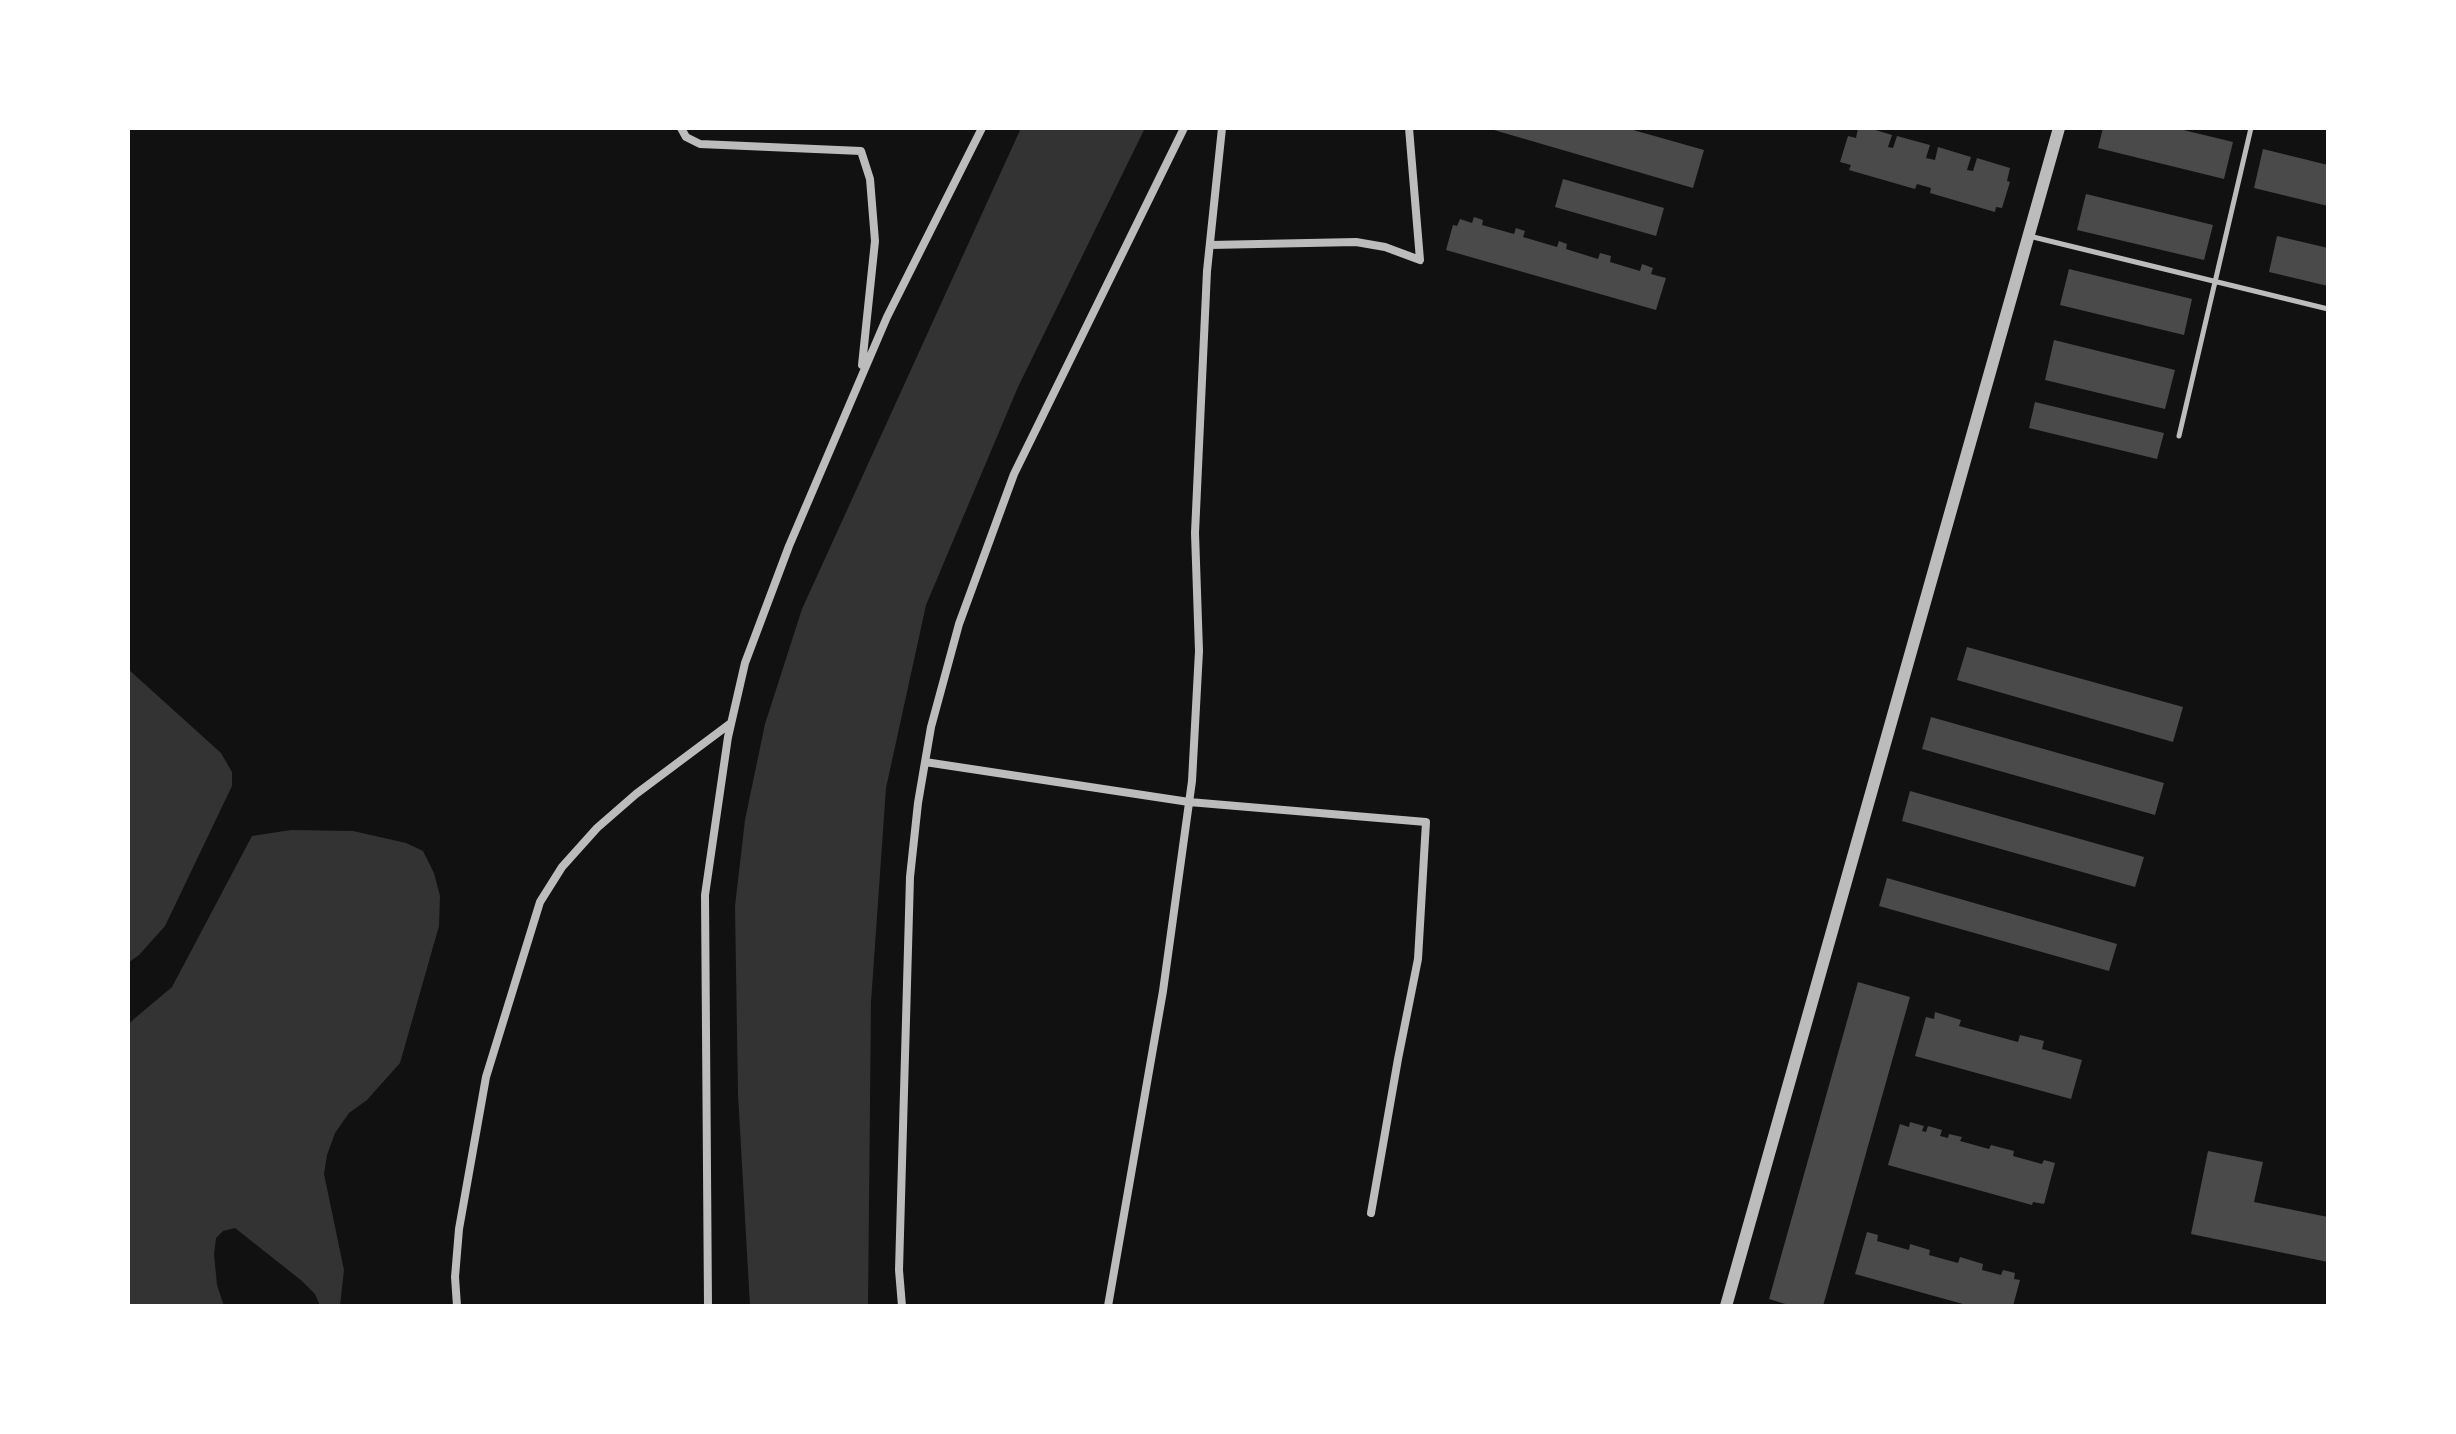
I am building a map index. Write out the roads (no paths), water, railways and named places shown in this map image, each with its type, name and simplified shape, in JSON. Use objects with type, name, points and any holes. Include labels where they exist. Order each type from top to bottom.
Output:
[{"type":"street","points":[[681,128],[686,137],[700,144],[861,151],[870,179],[875,241],[861,377]]},
{"type":"street","points":[[708,1306],[705,895],[731,723],[745,663],[789,546],[887,317],[982,128]]},
{"type":"street","points":[[902,1306],[899,1270],[910,877],[931,727],[959,624],[1014,474],[1184,128]]},
{"type":"street","points":[[1108,1306],[1163,991],[1189,802],[1199,651],[1195,533],[1210,245],[1222,128]]},
{"type":"street","points":[[1210,245],[1356,242],[1385,247],[1420,260],[1409,128]]},
{"type":"street","points":[[1726,1306],[2059,128]]},
{"type":"street","points":[[457,1306],[455,1277],[459,1229],[486,1077],[540,902],[562,867],[597,828],[636,794],[731,723]]},
{"type":"street","points":[[925,762],[1189,802],[1426,822],[1418,959],[1371,1213]]},
{"type":"lane","points":[[2179,436],[2251,128]]},
{"type":"lane","points":[[2029,235],[2328,309]]}]
